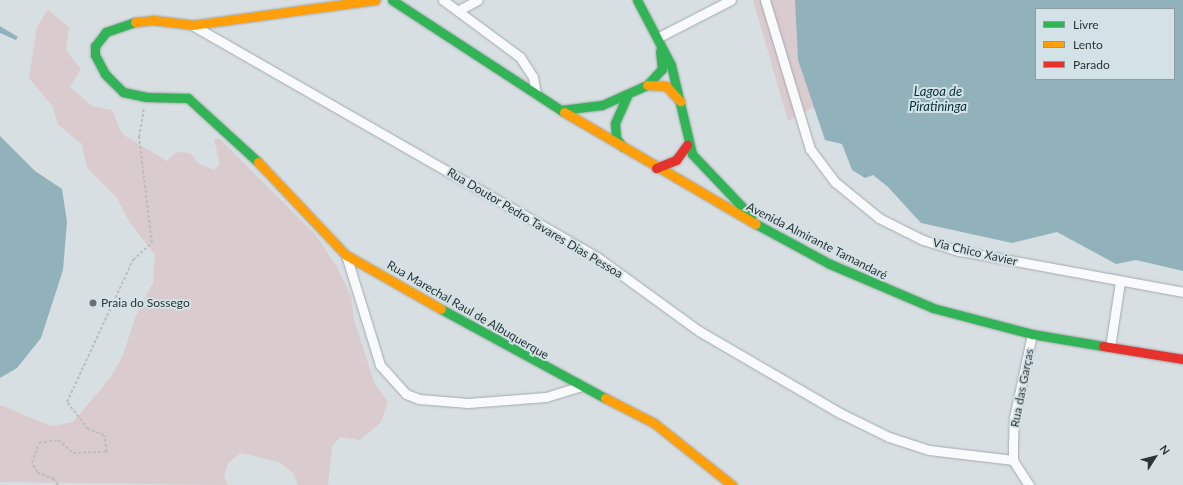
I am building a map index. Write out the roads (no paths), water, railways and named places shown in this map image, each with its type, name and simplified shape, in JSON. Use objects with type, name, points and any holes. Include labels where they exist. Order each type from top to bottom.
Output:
[{"type":"street","name":"Rua Marechal Raul de Albuquerque","points":[[375,0],[192,25],[152,20],[134,22],[118,26],[100,38],[95,55],[105,74],[123,92],[146,97],[188,98],[282,184],[346,255],[579,387],[654,423],[732,485]]},
{"type":"street","name":"Avenida Almirante Tamandaré","points":[[392,0],[561,110],[656,168],[728,210],[756,221],[830,264],[886,290],[933,308],[1032,334],[1183,359]]},
{"type":"street","points":[[443,0],[459,10],[520,57],[533,77],[536,94]]},
{"type":"street","points":[[459,10],[478,0]]},
{"type":"street","points":[[637,0],[671,65],[681,105],[687,145],[698,162],[756,221]]},
{"type":"street","points":[[657,38],[731,0]]},
{"type":"street","name":"Via Chico Xavier","points":[[765,0],[810,149],[835,182],[879,218],[923,240],[955,250],[1120,282],[1183,292]]},
{"type":"street","name":"Rua Doutor Pedro Tavares Dias Pessoa","points":[[192,25],[597,257],[699,330],[840,414],[889,437],[929,450],[1013,460]]},
{"type":"street","points":[[561,110],[602,105],[627,96],[647,85],[662,69],[657,38]]},
{"type":"street","points":[[647,85],[666,86],[681,105]]},
{"type":"street","points":[[623,147],[616,138],[615,123],[627,96]]},
{"type":"street","points":[[656,168],[676,160],[687,145]]},
{"type":"street","name":"Rua Marechal Raul de Albuquerque","points":[[346,255],[380,365],[406,394],[419,399],[468,403],[546,397],[579,387]]},
{"type":"street","points":[[1110,347],[1120,282]]},
{"type":"street","name":"Rua das Garças","points":[[1013,460],[1014,418],[1032,334]]},
{"type":"street","points":[[1013,460],[1029,485]]},
{"type":"water","name":"Lagoa de Piratininga","points":[[795,0],[1183,0],[1183,271],[1136,260],[1116,264],[1057,232],[1012,243],[921,223],[888,187],[873,175],[865,178],[852,170],[842,144],[825,140],[798,60]]},
{"type":"water","points":[[0,26],[18,37],[16,40],[0,33]]},
{"type":"water","points":[[0,136],[35,171],[62,189],[67,222],[63,270],[41,338],[17,368],[0,378]]},
{"type":"place","name":"Praia do Sossego","points":[[93,303]]}]
